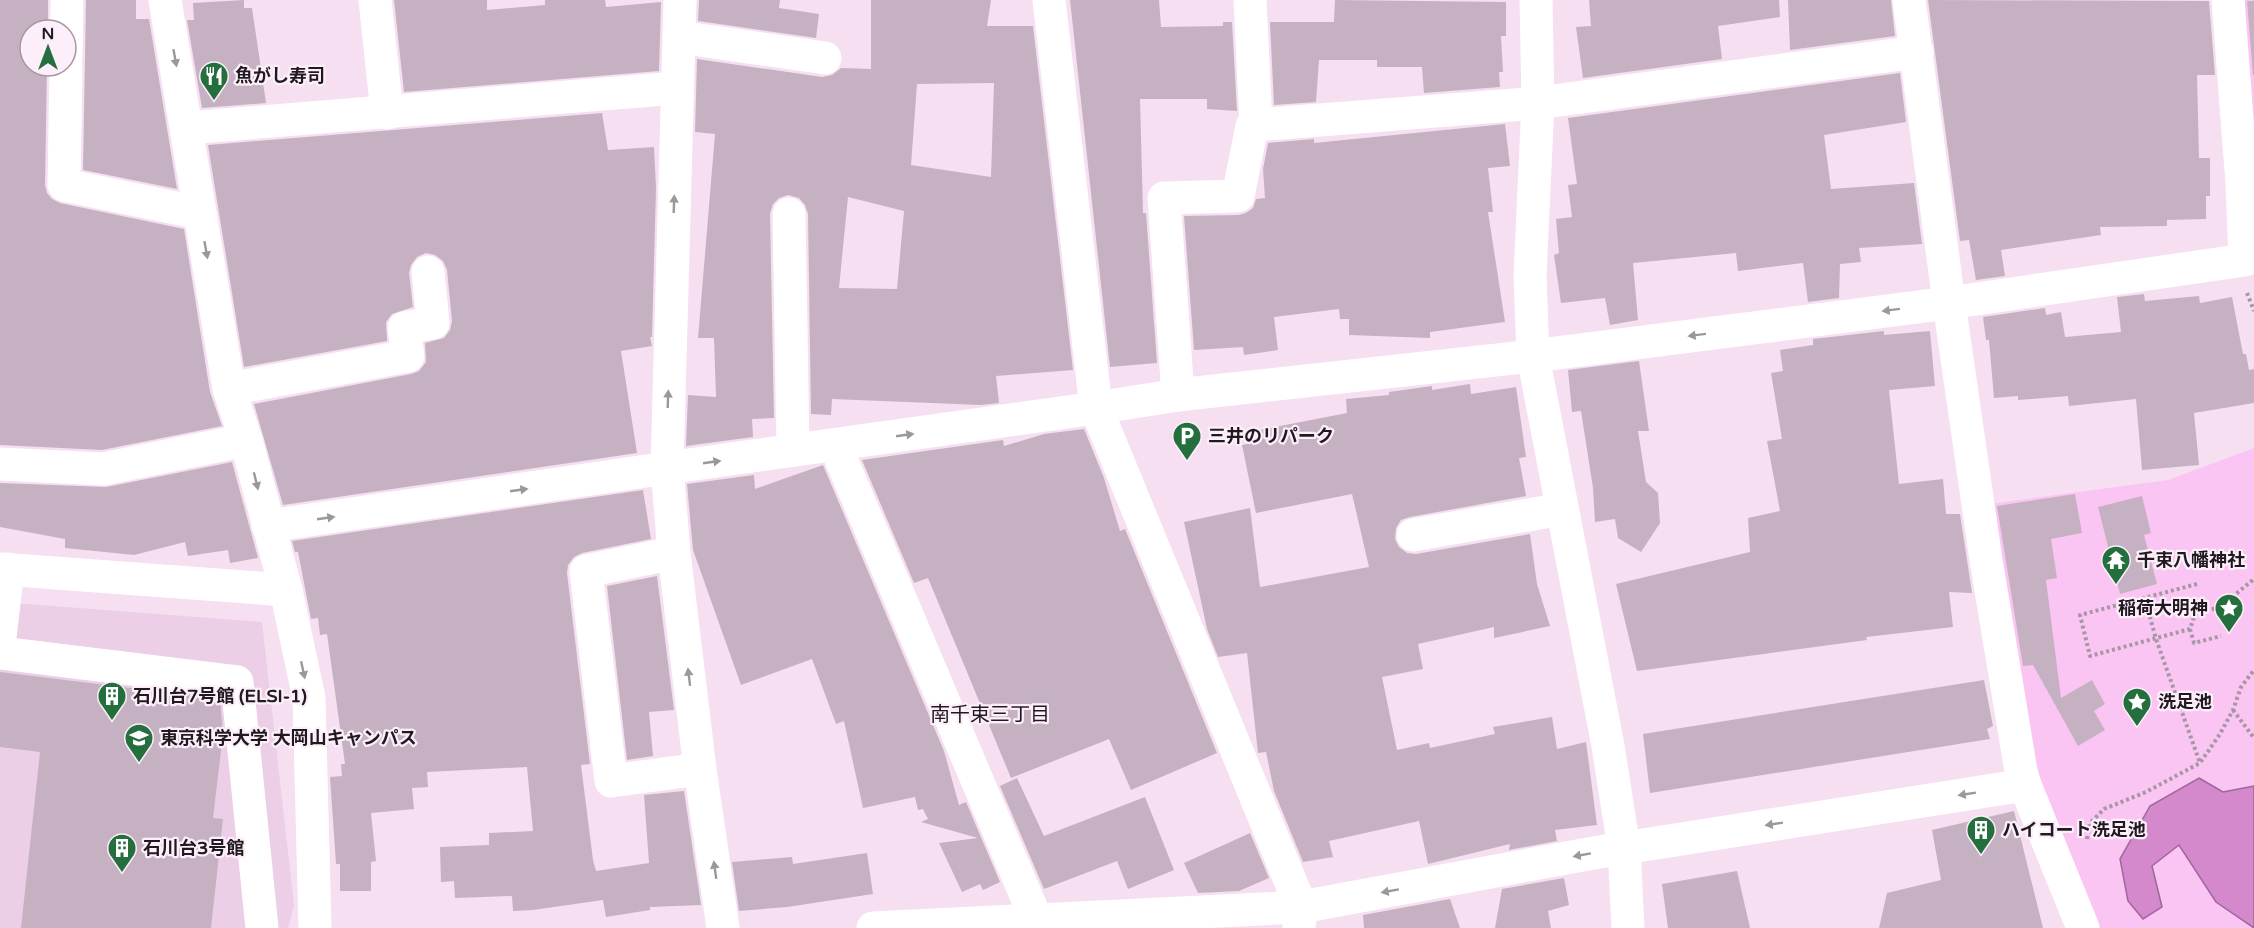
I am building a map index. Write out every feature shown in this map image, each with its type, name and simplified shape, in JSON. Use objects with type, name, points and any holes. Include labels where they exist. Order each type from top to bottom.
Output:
[{"type":"street","points":[[67,0],[67,18]]},
{"type":"street","points":[[165,0],[229,389],[246,441],[286,590],[309,698],[315,928]]},
{"type":"street","points":[[375,0],[387,113]]},
{"type":"street","points":[[680,0],[667,468],[674,553],[700,769],[723,928]]},
{"type":"street","points":[[1049,0],[1096,408],[1300,918]]},
{"type":"street","points":[[1250,0],[1257,125]]},
{"type":"street","points":[[1536,0],[1538,103],[1530,276],[1533,356],[1608,746],[1624,848],[1628,928]]},
{"type":"street","points":[[1909,0],[1949,303],[2013,726],[2025,785],[2083,928]]},
{"type":"street","points":[[268,526],[1096,408],[1178,394],[1533,356],[1949,303],[2245,260],[2248,179],[2228,0]]},
{"type":"street","points":[[679,37],[825,58]]},
{"type":"street","points":[[1178,394],[1164,198],[1238,196],[1252,126],[1538,103],[1917,52]]},
{"type":"street","points":[[66,78],[64,185],[200,213]]},
{"type":"street","points":[[187,128],[677,88]]},
{"type":"street","points":[[789,214],[793,450]]},
{"type":"street","points":[[229,389],[408,356],[404,328],[433,324],[428,272]]},
{"type":"street","points":[[0,464],[103,469],[246,441]]},
{"type":"street","points":[[835,445],[1022,923]]},
{"type":"street","points":[[1413,535],[1562,509]]},
{"type":"street","points":[[674,553],[586,571],[610,781],[700,769]]},
{"type":"street","points":[[0,637],[4,569],[286,590]]},
{"type":"street","points":[[0,653],[237,682],[262,928]]},
{"type":"street","points":[[873,928],[1300,918],[1624,848],[2025,785]]},
{"type":"path","points":[[2221,636],[2194,643],[2190,629],[2195,614],[2220,607],[2254,579]]},
{"type":"path","points":[[2190,629],[2090,656],[2080,615],[2197,584]]},
{"type":"path","points":[[2145,599],[2156,639],[2200,763]]},
{"type":"path","points":[[2087,842],[2090,822],[2104,809],[2146,792],[2200,763],[2220,734],[2233,710],[2241,687],[2254,670]]},
{"type":"path","points":[[2233,710],[2254,738]]},
{"type":"shaded area","points":[[2243,0],[2254,0],[2254,152]]},
{"type":"shaded area","points":[[2254,448],[2254,928],[2095,928],[2026,750],[1982,505],[2168,480]]},
{"type":"shaded area","name":"東京科学大学 大岡山キャンパス","points":[[0,602],[262,622],[294,905],[288,928],[0,928]]},
{"type":"shaded area","points":[[2199,778],[2223,792],[2254,786],[2254,928],[2216,902],[2179,845],[2152,866],[2162,907],[2143,919],[2128,901],[2120,859],[2150,806]]},
{"type":"building","points":[[0,0],[48,0],[48,18],[18,18],[18,78],[47,78],[45,185],[47,193],[60,203],[184,229],[210,392],[222,426],[102,450],[0,445]]},
{"type":"building","points":[[86,0],[136,0],[136,19],[149,19],[177,189],[83,170]]},
{"type":"building","points":[[244,0],[244,8],[252,8],[266,103],[202,108],[187,20],[194,20],[193,3]]},
{"type":"building","points":[[394,0],[487,0],[487,10],[545,5],[545,0],[605,0],[606,7],[661,2],[659,71],[404,92]]},
{"type":"building","points":[[699,0],[780,0],[779,8],[819,14],[816,38],[698,21]]},
{"type":"building","points":[[871,0],[991,0],[987,26],[1033,26],[1073,370],[996,376],[999,403],[981,405],[832,399],[831,415],[811,414],[808,214],[799,198],[788,195],[779,198],[773,204],[770,214],[774,418],[752,419],[753,437],[686,446],[688,395],[716,397],[714,338],[698,338],[715,134],[695,132],[697,59],[822,77],[832,75],[841,68],[871,69]],"holes":[[[994,83],[991,177],[911,165],[917,84]],[[848,197],[904,211],[897,289],[839,288]]]},
{"type":"building","points":[[1070,0],[1159,0],[1161,27],[1223,26],[1223,22],[1232,22],[1237,111],[1207,109],[1207,99],[1140,99],[1143,213],[1146,213],[1157,363],[1110,367]]},
{"type":"building","points":[[1335,0],[1506,2],[1506,36],[1501,36],[1503,72],[1499,72],[1500,87],[1424,93],[1422,67],[1377,67],[1377,60],[1319,60],[1316,102],[1274,105],[1270,22],[1334,22]]},
{"type":"building","points":[[1589,0],[1779,0],[1780,17],[1718,26],[1722,59],[1583,78],[1576,27],[1591,26]]},
{"type":"building","points":[[1788,0],[1891,0],[1895,36],[1790,50]]},
{"type":"building","points":[[1928,0],[2209,1],[2215,75],[2197,75],[2199,158],[2210,158],[2210,196],[2206,196],[2206,219],[2167,220],[2167,226],[2100,227],[2101,235],[2001,250],[2005,276],[1976,280],[1969,240],[1960,241]]},
{"type":"building","points":[[2247,1],[2254,1],[2254,75],[2253,75]]},
{"type":"building","points":[[1900,73],[1906,122],[1824,135],[1831,189],[1914,183],[1922,244],[1859,248],[1861,262],[1840,264],[1839,298],[1808,302],[1803,263],[1738,271],[1736,253],[1633,263],[1638,320],[1610,325],[1605,298],[1561,303],[1554,255],[1559,253],[1556,219],[1572,217],[1568,185],[1577,184],[1568,118]]},
{"type":"building","points":[[602,113],[608,150],[654,147],[656,188],[652,337],[650,337],[652,346],[621,351],[637,453],[283,505],[254,404],[419,371],[426,362],[425,343],[444,338],[450,330],[452,321],[447,270],[443,261],[435,255],[426,253],[417,257],[409,273],[413,307],[392,314],[386,322],[387,341],[244,367],[208,145]]},
{"type":"building","points":[[1505,124],[1510,166],[1488,168],[1493,212],[1488,212],[1505,322],[1430,332],[1430,338],[1349,335],[1349,319],[1340,319],[1339,309],[1274,317],[1278,350],[1244,355],[1243,347],[1194,350],[1184,216],[1239,215],[1253,208],[1256,199],[1265,198],[1263,169],[1268,143],[1314,139],[1314,143]]},
{"type":"building","points":[[2144,294],[2145,301],[2199,296],[2200,303],[2232,297],[2243,354],[2246,354],[2249,370],[2254,369],[2254,403],[2194,413],[2199,465],[2142,470],[2136,399],[2069,406],[2068,396],[2018,400],[2018,396],[1994,398],[1989,340],[1986,340],[1983,317],[2045,308],[2046,315],[2061,312],[2065,337],[2121,332],[2117,297]]},
{"type":"building","points":[[1884,331],[1884,335],[1930,331],[1935,386],[1889,390],[1899,484],[1943,479],[1946,514],[1960,514],[1972,593],[1949,592],[1953,627],[1866,637],[1867,640],[1637,671],[1616,584],[1750,552],[1748,518],[1780,511],[1767,441],[1782,439],[1771,373],[1783,371],[1780,350],[1813,345],[1813,339]]},
{"type":"building","points":[[1639,361],[1649,431],[1638,431],[1646,482],[1658,493],[1660,523],[1641,552],[1618,538],[1615,519],[1595,522],[1593,488],[1581,411],[1572,412],[1568,370]]},
{"type":"building","points":[[1470,384],[1471,394],[1516,387],[1526,457],[1519,458],[1526,496],[1410,517],[1401,520],[1396,528],[1395,539],[1399,547],[1407,553],[1416,554],[1530,534],[1537,584],[1550,626],[1494,638],[1494,627],[1418,644],[1423,669],[1382,677],[1397,750],[1429,743],[1430,748],[1495,734],[1493,727],[1552,717],[1557,749],[1586,742],[1597,825],[1555,830],[1557,841],[1509,850],[1510,844],[1428,864],[1419,821],[1329,841],[1333,857],[1303,862],[1274,791],[1266,752],[1258,753],[1247,653],[1218,657],[1207,629],[1184,522],[1250,508],[1260,587],[1369,567],[1352,494],[1256,513],[1242,445],[1257,442],[1255,431],[1347,413],[1346,399],[1389,395],[1389,392],[1432,386],[1432,390]]},
{"type":"building","points":[[1084,429],[1104,478],[1120,531],[1125,529],[1217,753],[1131,790],[1109,739],[1011,778],[928,578],[914,583],[862,460],[1003,440],[1004,446],[1044,434]]},
{"type":"building","points":[[232,462],[258,558],[230,563],[228,550],[188,556],[185,542],[134,555],[65,548],[65,539],[0,527],[0,483],[106,487]]},
{"type":"building","points":[[823,465],[944,751],[959,805],[966,802],[1000,882],[983,890],[980,884],[962,892],[939,843],[978,838],[921,822],[928,819],[923,809],[918,810],[915,797],[863,808],[844,721],[836,724],[812,659],[741,685],[693,550],[687,484],[754,475],[755,489]]},
{"type":"building","points":[[643,490],[651,539],[582,553],[574,557],[568,565],[567,573],[590,764],[581,765],[593,860],[596,871],[649,863],[644,795],[684,791],[701,905],[650,907],[650,910],[606,917],[603,900],[513,911],[512,896],[455,898],[454,881],[441,882],[440,847],[489,845],[489,833],[533,831],[527,767],[427,772],[428,787],[412,788],[414,809],[371,813],[376,861],[371,862],[371,891],[340,891],[340,864],[336,864],[330,777],[342,776],[341,764],[345,764],[327,634],[320,635],[318,618],[311,619],[298,552],[295,552],[292,541]]},
{"type":"building","points":[[2075,494],[2082,533],[2051,539],[2057,578],[2046,580],[2061,698],[2092,680],[2105,704],[2094,711],[2105,730],[2078,746],[2033,665],[2023,666],[1997,506]]},
{"type":"building","points":[[2142,496],[2151,533],[2144,535],[2157,584],[2120,594],[2098,507]]},
{"type":"building","points":[[657,576],[674,710],[649,712],[653,756],[627,760],[607,586]]},
{"type":"building","points":[[0,672],[220,699],[223,734],[213,818],[223,819],[211,928],[21,928],[40,752],[0,747]]},
{"type":"building","points":[[1984,680],[1993,726],[1987,729],[1990,739],[1650,793],[1643,734]]},
{"type":"building","points":[[1017,778],[1044,836],[1145,797],[1174,870],[1128,889],[1117,861],[1044,889],[1000,786]]},
{"type":"building","name":"ハイコート洗足池","points":[[2014,811],[2043,928],[1879,928],[1887,893],[1941,880],[1932,830]]},
{"type":"building","points":[[1250,833],[1269,878],[1239,891],[1198,893],[1184,863]]},
{"type":"building","points":[[867,853],[873,894],[787,907],[739,911],[732,862],[792,857],[793,864]]},
{"type":"building","points":[[1737,871],[1750,928],[1668,928],[1662,884]]},
{"type":"building","points":[[1564,878],[1569,905],[1548,911],[1551,928],[1495,928],[1502,889]]},
{"type":"building","points":[[1450,899],[1460,928],[1364,928],[1363,915]]},
{"type":"place","name":"魚がし寿司","points":[[214,102]]},
{"type":"place","name":"三井のリパーク","points":[[1187,462]]},
{"type":"place","name":"千束八幡神社","points":[[2116,586]]},
{"type":"place","name":"稲荷大明神","points":[[2229,634]]},
{"type":"place","name":"石川台7号館 (ELSI-1)","points":[[112,722]]},
{"type":"place","name":"洗足池","points":[[2137,728]]},
{"type":"place","name":"東京科学大学 大岡山キャンパス","points":[[139,764]]},
{"type":"place","name":"ハイコート洗足池","points":[[1981,856]]},
{"type":"place","name":"石川台3号館","points":[[122,874]]},
{"type":"district","name":"南千束三丁目","points":[[990,714]]}]
